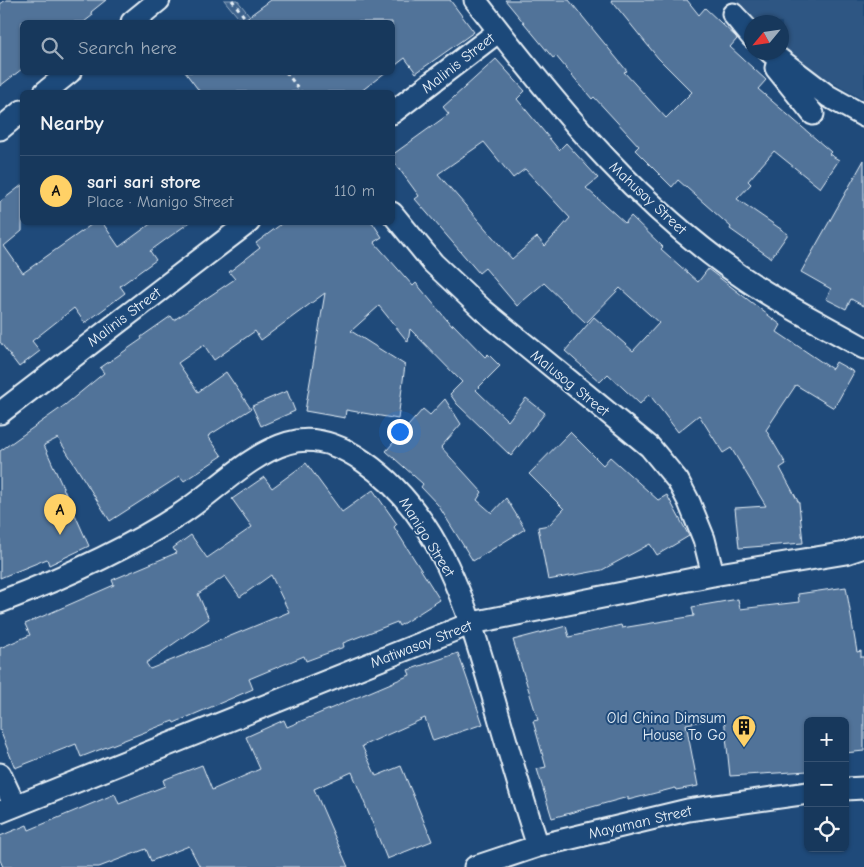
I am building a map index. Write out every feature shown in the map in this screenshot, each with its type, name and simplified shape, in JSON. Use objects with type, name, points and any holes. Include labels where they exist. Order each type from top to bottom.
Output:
[{"type":"street","points":[[134,20],[159,0]]},
{"type":"street","name":"Mahusay Street","points":[[475,0],[584,135],[633,186],[678,227],[764,292],[864,348]]},
{"type":"street","points":[[726,0],[744,24]]},
{"type":"street","name":"Malinis Street","points":[[395,111],[499,31]]},
{"type":"street","points":[[777,60],[828,96],[864,116]]},
{"type":"street","points":[[48,90],[66,75]]},
{"type":"street","points":[[0,129],[20,113]]},
{"type":"street","name":"Malusog Street","points":[[395,216],[433,264],[483,310],[650,447],[678,481],[704,539],[712,575]]},
{"type":"street","name":"Malinis Street","points":[[0,413],[245,225]]},
{"type":"street","name":"Manigo Street","points":[[0,602],[37,588],[115,552],[182,513],[258,457],[288,443],[315,440],[346,449],[374,468],[399,493],[422,523],[449,567],[472,623],[538,846]]},
{"type":"street","name":"Matiwasay Street","points":[[7,809],[472,623],[712,575],[827,557],[864,547]]},
{"type":"street","points":[[0,774],[7,809]]},
{"type":"street","points":[[849,789],[864,788]]},
{"type":"street","name":"Mayaman Street","points":[[475,867],[538,846],[688,810],[804,794]]},
{"type":"path","points":[[232,0],[247,20]]},
{"type":"path","points":[[288,75],[300,90]]},
{"type":"shaded area","points":[[224,0],[237,0],[253,20],[240,20]]},
{"type":"shaded area","points":[[736,0],[864,0],[864,100],[815,72],[789,54],[789,15],[749,15]]},
{"type":"building","points":[[6,0],[106,0],[91,12],[93,15],[87,20],[20,20],[20,71],[0,86],[0,4]]},
{"type":"building","points":[[271,0],[450,0],[474,32],[416,73],[405,58],[395,66],[395,20],[244,20]]},
{"type":"building","points":[[505,0],[569,0],[627,71],[624,72],[666,118],[692,92],[658,58],[611,0],[687,0],[699,15],[705,8],[736,37],[737,39],[730,47],[766,80],[758,89],[831,152],[829,154],[839,160],[820,188],[774,151],[748,181],[751,184],[737,199],[788,234],[771,258],[730,229],[731,227],[678,180],[672,187],[635,150],[639,146],[594,97],[592,99],[556,56],[553,58]]},
{"type":"building","points":[[496,59],[525,91],[517,99],[559,150],[566,143],[598,178],[586,188],[625,223],[631,216],[663,247],[661,249],[698,282],[708,269],[781,325],[777,332],[832,369],[836,362],[854,372],[834,408],[796,385],[766,430],[786,464],[780,468],[799,503],[803,543],[739,548],[735,508],[766,506],[731,448],[723,453],[699,415],[678,432],[649,394],[640,404],[608,374],[600,382],[565,351],[594,317],[633,351],[659,323],[620,288],[586,323],[544,283],[517,306],[485,268],[479,273],[415,199],[419,196],[395,163],[395,153],[449,114],[443,107]],"holes":[[[484,142],[513,178],[525,169],[570,218],[545,246],[537,237],[512,259],[438,174]]]},
{"type":"building","points":[[187,75],[382,75],[363,90],[198,90]]},
{"type":"building","points":[[864,160],[864,306],[851,299],[846,309],[826,299],[831,289],[801,272]]},
{"type":"building","points":[[20,187],[20,225],[22,225],[22,231],[4,246],[23,273],[91,225],[104,225],[119,247],[149,225],[186,225],[150,251],[156,260],[120,286],[125,293],[85,323],[74,308],[32,341],[40,351],[19,367],[0,342],[0,202]]},
{"type":"building","points":[[280,225],[374,225],[382,237],[374,242],[413,286],[416,283],[452,326],[453,324],[485,357],[488,354],[500,366],[476,390],[508,421],[526,398],[545,413],[511,456],[457,404],[450,394],[462,382],[410,329],[408,342],[379,306],[351,331],[405,365],[398,419],[346,410],[345,418],[305,411],[325,293],[261,340],[255,331],[214,360],[204,345],[178,363],[198,392],[226,372],[251,409],[208,436],[222,456],[184,481],[180,476],[110,521],[58,438],[44,445],[89,546],[49,565],[47,559],[0,578],[0,451],[65,405],[104,373],[100,368],[142,339],[141,337],[171,316],[174,320],[235,279],[229,272],[260,248],[256,243]]},
{"type":"building","points":[[287,391],[295,411],[261,426],[252,406]]},
{"type":"building","points":[[445,399],[461,424],[441,447],[482,492],[477,500],[492,513],[506,498],[525,529],[473,561],[438,505],[421,487],[423,484],[386,451],[423,409],[430,415]]},
{"type":"building","points":[[570,432],[603,465],[610,457],[658,500],[667,495],[689,536],[657,555],[650,544],[602,570],[548,580],[538,527],[549,525],[564,509],[529,474]]},
{"type":"building","points":[[306,463],[342,512],[373,490],[397,524],[394,527],[440,600],[399,626],[397,622],[343,643],[344,647],[306,661],[304,656],[249,679],[253,689],[174,723],[173,721],[81,757],[76,744],[15,768],[0,730],[0,648],[30,635],[25,624],[114,585],[112,580],[176,553],[173,548],[191,535],[207,558],[252,527],[232,499],[264,477],[272,488]],"holes":[[[271,575],[289,612],[150,669],[146,663],[209,619],[198,594],[225,576],[240,597]]]},
{"type":"building","points":[[846,587],[857,652],[861,651],[861,657],[864,657],[864,751],[849,753],[849,717],[804,717],[804,771],[730,776],[724,717],[686,724],[698,786],[676,790],[675,788],[628,800],[628,797],[552,818],[537,769],[546,767],[533,721],[538,720],[513,640],[566,626],[569,637],[621,625],[622,628],[694,616],[692,607],[738,599],[740,609],[799,602],[798,594]]},
{"type":"building","points":[[458,653],[483,724],[433,741],[425,718],[362,746],[376,776],[401,766],[432,841],[387,859],[352,772],[314,789],[348,867],[200,867],[189,846],[151,861],[146,849],[99,867],[3,867],[0,860],[0,836],[27,825],[29,830],[115,794],[119,804],[165,786],[163,780],[202,765],[212,790],[260,769],[246,737],[284,720],[287,727],[410,675],[408,670]]},
{"type":"place","name":"sari sari store","points":[[60,535]]},
{"type":"place","name":"Old China Dimsum House To Go","points":[[744,748]]}]
